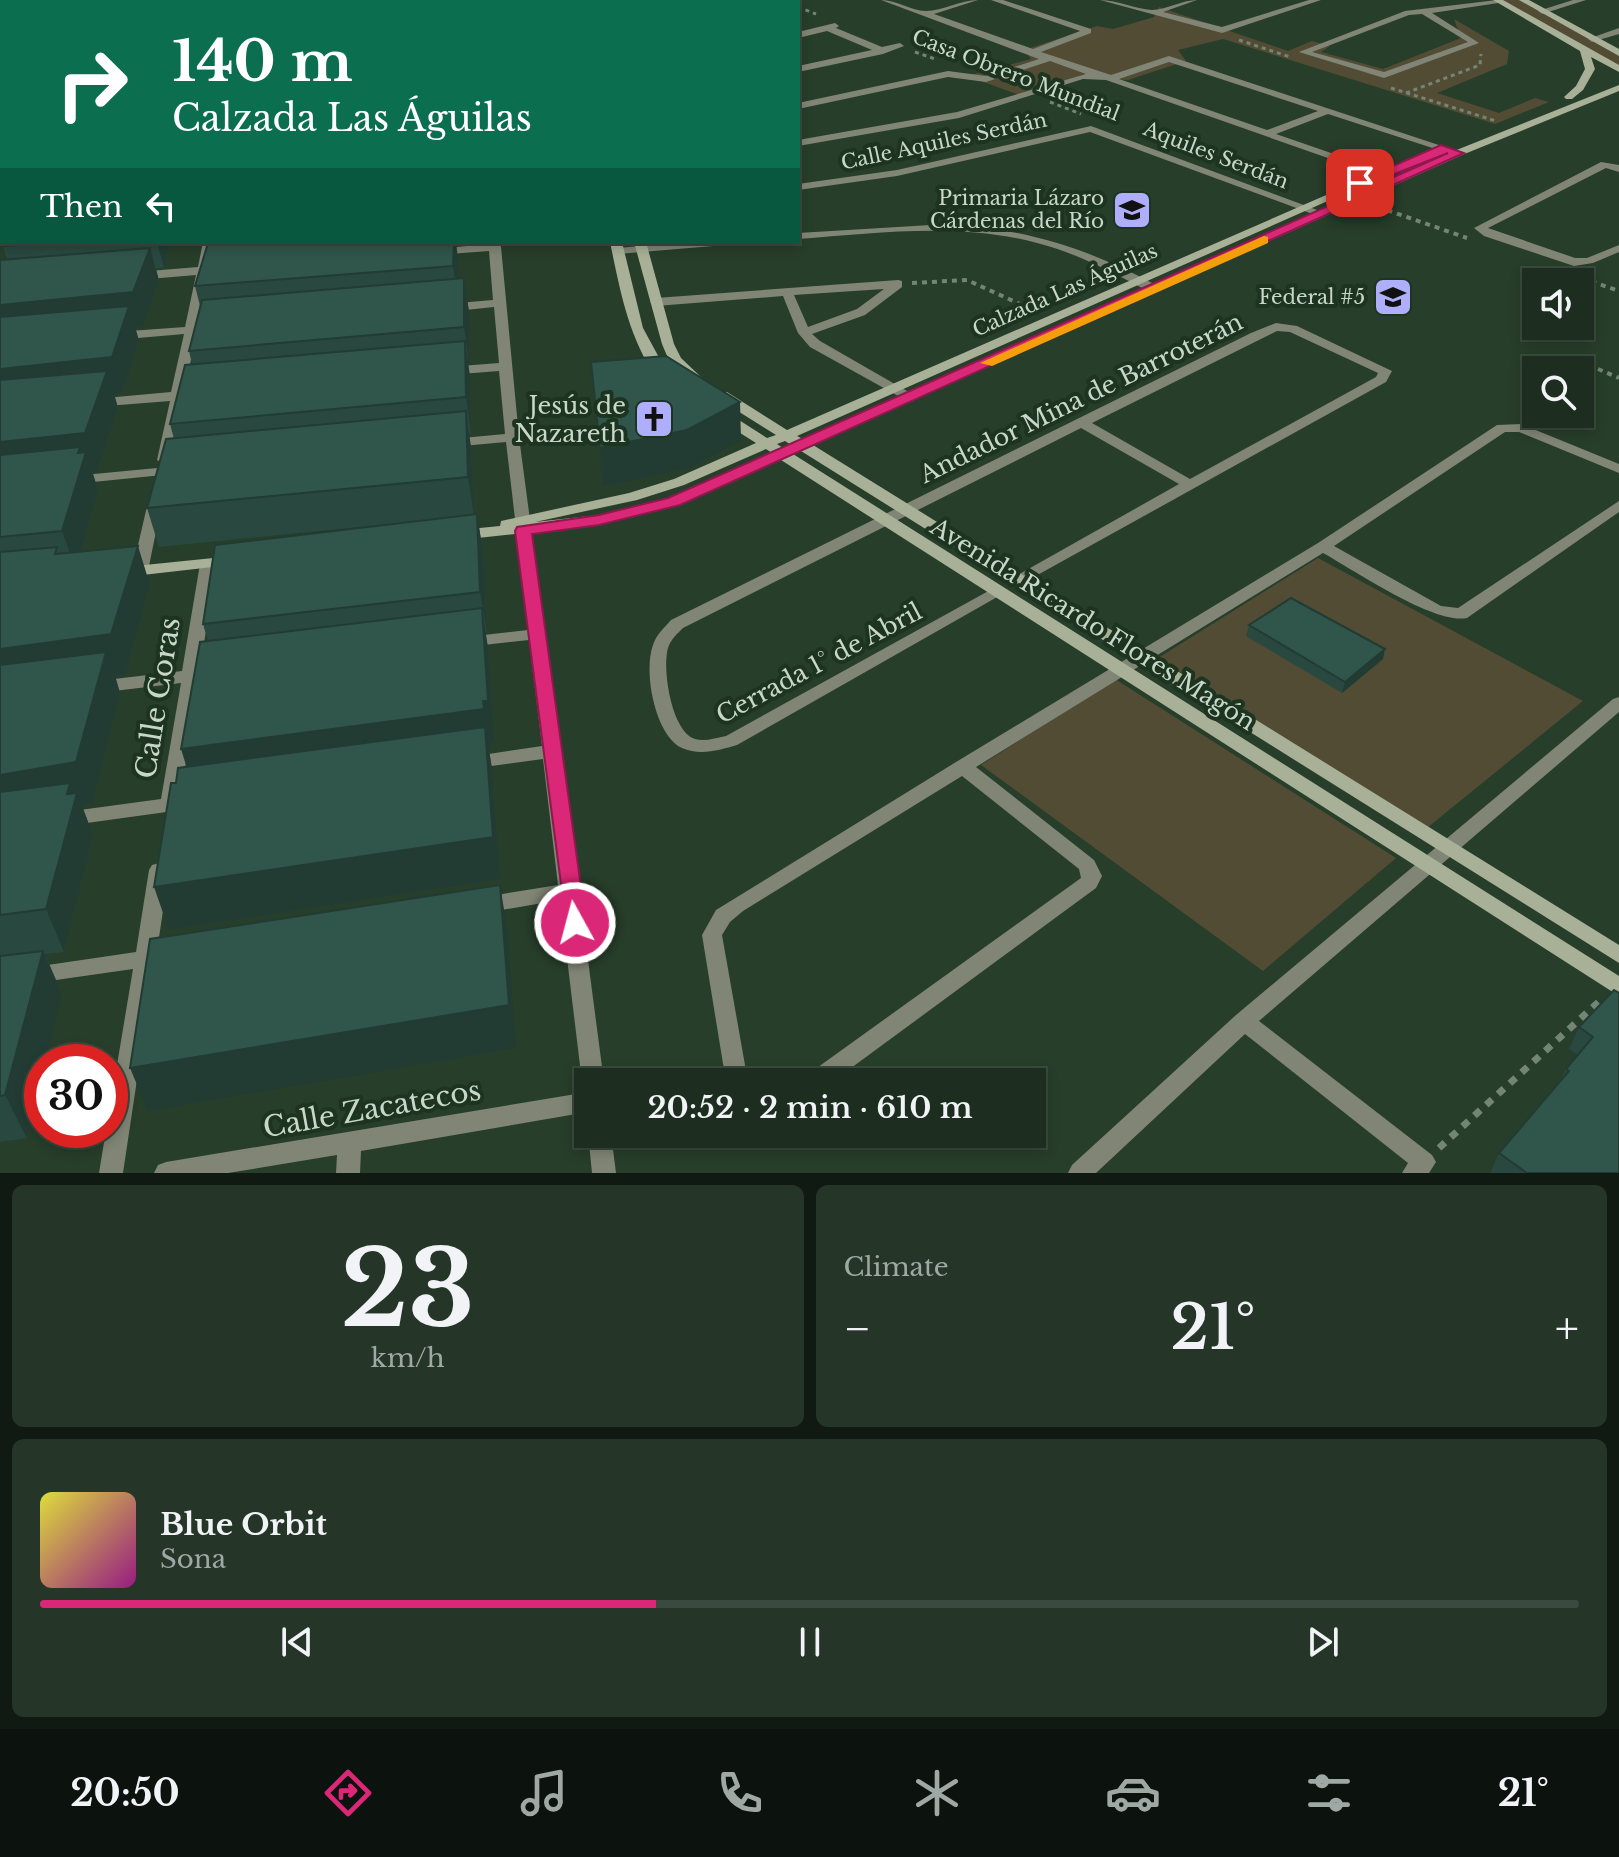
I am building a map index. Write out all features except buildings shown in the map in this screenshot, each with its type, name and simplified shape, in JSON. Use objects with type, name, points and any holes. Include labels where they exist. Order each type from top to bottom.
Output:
[{"type":"street","points":[[885,0],[1382,174]]},
{"type":"street","points":[[924,14],[974,0]]},
{"type":"street","points":[[995,0],[1088,31],[1086,35],[1035,51]]},
{"type":"street","points":[[1104,0],[1141,11],[1158,11],[1222,30],[1317,0]]},
{"type":"street","points":[[1158,11],[1193,0]]},
{"type":"street","points":[[1523,0],[1619,53]]},
{"type":"street","points":[[1542,11],[1582,0]]},
{"type":"street","points":[[1475,43],[1384,75],[1303,52],[1422,10],[1499,1],[1619,69]]},
{"type":"street","points":[[1422,10],[1475,43]]},
{"type":"street","points":[[800,35],[844,24]]},
{"type":"street","points":[[828,28],[883,51]]},
{"type":"street","points":[[1592,39],[1619,31]]},
{"type":"street","points":[[800,69],[900,46]]},
{"type":"street","points":[[1569,97],[1587,79],[1589,59],[1584,49]]},
{"type":"street","points":[[800,106],[948,74],[986,79],[1046,60],[1035,51]]},
{"type":"street","points":[[800,143],[897,128],[1013,99],[1082,76],[1112,78],[1174,60],[1451,150]]},
{"type":"street","points":[[948,74],[1013,99]]},
{"type":"street","name":"Calzada Las Águilas","points":[[522,525],[637,513],[674,502],[1322,214],[1451,150],[1619,77]]},
{"type":"street","name":"Calzada Las Águilas","points":[[522,525],[656,490],[1382,174],[1619,88]]},
{"type":"street","points":[[1269,133],[1329,110]]},
{"type":"street","name":"Calle Aquiles Serdán","points":[[800,187],[897,173],[1078,130],[1098,130]]},
{"type":"street","name":"Aquiles Serdán","points":[[1098,130],[1322,214]]},
{"type":"street","points":[[1619,169],[1605,164],[1480,228],[1488,234],[1574,262],[1593,260],[1619,248]]},
{"type":"street","points":[[800,236],[917,227],[978,228],[1039,239],[1154,289]]},
{"type":"street","points":[[140,571],[209,244]]},
{"type":"street","points":[[669,244],[617,246],[645,350],[661,375],[674,383]]},
{"type":"street","points":[[418,253],[494,245],[522,525],[554,751],[591,1068]]},
{"type":"street","name":"Avenida Ricardo Flores Magón","points":[[641,245],[675,360],[693,377],[1619,955]]},
{"type":"street","points":[[125,277],[234,268]]},
{"type":"street","points":[[656,302],[898,284]]},
{"type":"street","points":[[804,333],[861,312],[898,284]]},
{"type":"street","points":[[787,292],[804,333],[832,356],[909,398]]},
{"type":"street","points":[[438,309],[500,303]]},
{"type":"street","points":[[95,338],[237,326]]},
{"type":"street","name":"Andador Mina de Barroterán","points":[[884,520],[1276,327],[1300,331],[1378,365],[1386,374],[1189,484]]},
{"type":"street","points":[[428,373],[506,366]]},
{"type":"street","points":[[74,405],[208,393]]},
{"type":"street","name":"Avenida Ricardo Flores Magón","points":[[713,409],[1618,986]]},
{"type":"street","points":[[1083,423],[1189,484]]},
{"type":"street","points":[[734,1068],[712,946],[716,924],[736,906],[1323,546],[1497,431],[1521,428],[1619,469]]},
{"type":"street","points":[[436,444],[512,437]]},
{"type":"street","points":[[59,481],[192,468]]},
{"type":"street","points":[[1017,580],[1189,484]]},
{"type":"street","points":[[1323,546],[1437,610],[1461,614],[1619,505]]},
{"type":"street","name":"Cerrada 1° de Abril","points":[[884,520],[690,617],[667,633],[656,657],[667,725],[674,735],[689,743],[706,745],[731,741],[998,592]]},
{"type":"street","points":[[440,537],[522,525]]},
{"type":"street","points":[[109,574],[254,558]]},
{"type":"street","name":"Calle Coras","points":[[168,812],[208,564]]},
{"type":"street","points":[[443,645],[538,634]]},
{"type":"street","points":[[79,689],[222,672]]},
{"type":"street","points":[[1080,1173],[1244,1021],[1618,706]]},
{"type":"street","points":[[447,766],[554,751]]},
{"type":"street","points":[[834,1068],[1089,883],[1092,876],[1087,865],[962,766]]},
{"type":"street","points":[[46,821],[168,812],[200,800]]},
{"type":"street","points":[[111,1173],[162,851]]},
{"type":"street","points":[[461,909],[571,891]]},
{"type":"street","points":[[0,980],[177,954]]},
{"type":"street","points":[[1244,1021],[1419,1168]]},
{"type":"street","name":"Calle Zacatecos","points":[[166,1173],[574,1104]]},
{"type":"street","points":[[348,1173],[349,1144]]},
{"type":"street","points":[[601,1148],[604,1173]]},
{"type":"path","points":[[800,8],[844,24]]},
{"type":"path","points":[[1406,93],[1480,65],[1481,54],[1475,43]]},
{"type":"path","name":"Casa Obrero Mundial","points":[[900,46],[943,62]]},
{"type":"path","name":"Casa Obrero Mundial","points":[[1028,94],[1085,116]]},
{"type":"path","points":[[898,284],[967,280],[1050,318]]},
{"type":"path","points":[[1598,369],[1619,378]]},
{"type":"path","points":[[1419,1168],[1618,986]]},
{"type":"shaded area","points":[[1501,0],[1520,0],[1619,55],[1619,66]]},
{"type":"shaded area","points":[[1159,7],[1288,51],[1312,41],[1330,46],[1321,52],[1383,69],[1461,38],[1454,19],[1509,51],[1507,64],[1437,93],[1499,113],[1535,98],[1549,102],[1495,124],[1223,39],[1178,50],[1186,61],[1128,80],[1081,78],[1025,97],[967,76],[1031,59],[1024,50],[1097,26],[1113,29],[1154,17]]},
{"type":"shaded area","points":[[1318,558],[1583,701],[1427,828],[1158,658]]},
{"type":"shaded area","points":[[1115,679],[1396,858],[1263,971],[981,765]]},
{"type":"slow traffic","points":[[987,363],[1264,240]]},
{"type":"place","name":"Primaria Lázaro Cárdenas del Río","points":[[1132,210]]},
{"type":"place","name":"Federal #5","points":[[1393,297]]},
{"type":"place","name":"Jesús de Nazareth","points":[[654,419]]},
{"type":"route","points":[[575,923],[523,531],[637,513],[674,502],[1458,153],[1445,148],[1360,183]]}]
